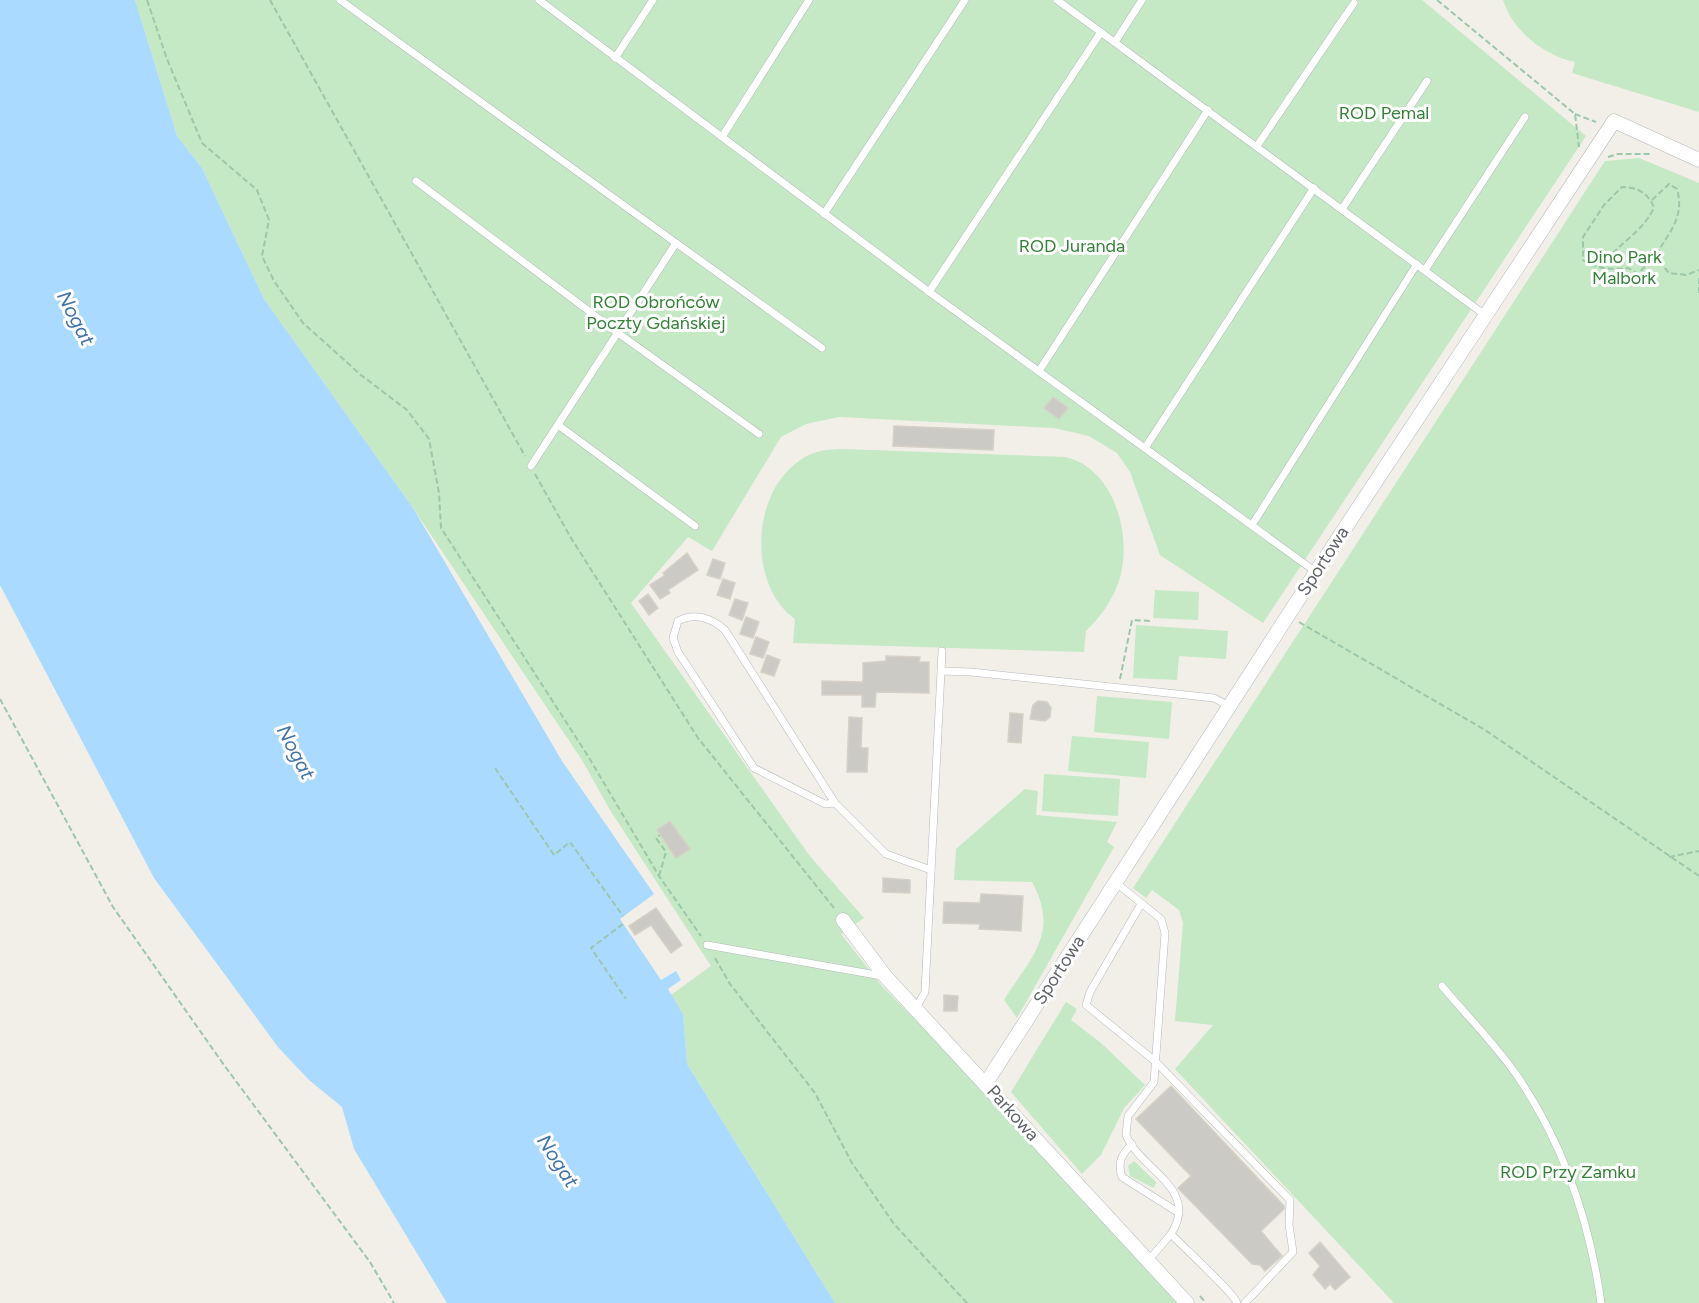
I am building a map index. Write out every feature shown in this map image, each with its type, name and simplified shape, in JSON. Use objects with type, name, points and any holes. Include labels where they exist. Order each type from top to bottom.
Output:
[{"type":"street","name":"Sportowa","points":[[986,1083],[1316,572],[1614,121],[1699,160]]},
{"type":"street","name":"Parkowa","points":[[843,920],[885,976],[1187,1303]]},
{"type":"lane","points":[[340,0],[822,348]]},
{"type":"lane","points":[[539,0],[929,292],[1316,572]]},
{"type":"lane","points":[[615,58],[653,0]]},
{"type":"lane","points":[[722,137],[809,0]]},
{"type":"lane","points":[[824,214],[965,0]]},
{"type":"lane","points":[[1057,0],[1485,315]]},
{"type":"lane","points":[[1115,42],[1142,0]]},
{"type":"lane","points":[[1257,146],[1354,3]]},
{"type":"lane","points":[[929,292],[1101,32]]},
{"type":"lane","points":[[1342,209],[1427,81]]},
{"type":"lane","points":[[1038,371],[1208,110]]},
{"type":"lane","points":[[1425,270],[1525,117]]},
{"type":"lane","points":[[416,181],[618,333],[759,434]]},
{"type":"lane","points":[[1145,448],[1314,188]]},
{"type":"lane","points":[[531,466],[676,243]]},
{"type":"lane","points":[[1252,525],[1417,264]]},
{"type":"lane","points":[[558,425],[695,526]]},
{"type":"lane","points":[[835,803],[825,804],[754,768],[678,652],[673,638],[678,621],[686,617],[703,618],[718,624],[725,630],[835,803],[886,854],[931,870]]},
{"type":"lane","points":[[916,1008],[925,992],[942,651]]},
{"type":"lane","points":[[941,671],[971,672],[1214,698],[1229,706]]},
{"type":"lane","points":[[1115,882],[1161,919],[1165,933],[1154,1082],[1128,1116],[1126,1135],[1177,1195],[1179,1213],[1171,1234],[1148,1261]]},
{"type":"lane","points":[[1141,904],[1090,992],[1086,1005],[1156,1062],[1290,1200],[1292,1205],[1289,1226],[1293,1252],[1245,1303]]},
{"type":"lane","points":[[707,945],[885,976]]},
{"type":"lane","points":[[1442,986],[1518,1077],[1564,1157],[1594,1255],[1601,1303]]},
{"type":"lane","points":[[1132,1144],[1121,1157],[1122,1177],[1137,1189],[1166,1202],[1179,1213]]},
{"type":"lane","points":[[1171,1234],[1214,1279],[1233,1294],[1237,1303]]},
{"type":"path","points":[[147,0],[167,59],[202,143],[257,190],[269,220],[262,256],[274,281],[303,323],[361,375],[406,410],[429,439],[439,493],[441,528],[588,756],[659,876],[707,945],[729,984],[815,1093],[852,1163],[894,1224],[967,1303]]},
{"type":"path","points":[[1437,0],[1575,114],[1579,147],[1596,162],[1618,154],[1654,154]]},
{"type":"path","points":[[1601,267],[1615,248],[1641,230],[1654,208],[1651,201],[1633,187],[1622,187],[1604,206],[1582,237],[1581,251],[1584,260],[1601,267],[1613,270],[1628,268],[1638,274],[1655,256],[1675,225],[1680,214],[1681,200],[1677,189],[1669,184],[1651,201]]},
{"type":"path","points":[[1655,256],[1670,273],[1686,275],[1699,270]]},
{"type":"path","points":[[1699,278],[1699,295]]},
{"type":"path","points":[[1288,615],[1485,730],[1699,876]]},
{"type":"path","points":[[1118,688],[1132,620],[1151,621]]},
{"type":"path","points":[[0,699],[113,908],[224,1065],[370,1262],[394,1303]]},
{"type":"path","points":[[495,768],[554,855],[570,842],[623,916]]},
{"type":"path","points":[[659,876],[666,852],[656,838],[660,836]]},
{"type":"path","points":[[1669,856],[1699,851]]},
{"type":"path","points":[[623,924],[591,948],[626,999]]},
{"type":"green space","points":[[135,0],[1422,0],[1586,136],[1263,623],[1160,555],[1130,472],[1117,453],[1089,436],[1054,428],[839,417],[806,424],[781,437],[712,551],[688,537],[631,603],[809,855],[864,918],[841,934],[882,986],[1082,1189],[1187,1303],[835,1303],[687,1064],[683,1014],[671,995],[711,966],[610,810],[582,760],[413,508],[264,299],[202,168],[177,136]]},
{"type":"green space","points":[[1503,0],[1699,0],[1699,112],[1572,73],[1575,62],[1552,54],[1531,40],[1514,22]]},
{"type":"green space","points":[[1639,158],[1699,183],[1699,1303],[1394,1303],[1175,1069],[1213,1025],[1175,1021],[1183,923],[1179,910],[1152,890],[1146,898],[1133,888],[1605,161]]},
{"type":"green space","points":[[842,449],[1065,457],[1082,464],[1096,475],[1108,489],[1116,507],[1124,545],[1123,563],[1113,595],[1101,614],[1086,631],[1084,652],[793,643],[795,619],[780,604],[769,586],[763,565],[761,542],[764,520],[770,498],[780,479],[795,464],[817,452]]},
{"type":"green space","points":[[1155,590],[1199,592],[1198,620],[1153,618]]},
{"type":"green space","points":[[1136,625],[1228,631],[1226,659],[1179,656],[1177,680],[1133,678]]},
{"type":"green space","points":[[1097,696],[1172,702],[1169,739],[1094,732]]},
{"type":"green space","points":[[1072,736],[1149,742],[1146,778],[1068,771]]},
{"type":"green space","points":[[1044,774],[1120,779],[1118,816],[1042,811]]},
{"type":"green space","points":[[1025,789],[1038,791],[1036,815],[1117,822],[1107,842],[1114,847],[1017,1018],[1004,1000],[1032,957],[1043,931],[1040,900],[1032,882],[954,880],[956,849]]},
{"type":"green space","points":[[1066,1002],[1077,1009],[1071,1020],[1101,1043],[1145,1085],[1124,1108],[1101,1155],[1082,1174],[1011,1092]]},
{"type":"green space","points":[[1134,1161],[1156,1182],[1154,1188],[1130,1176],[1128,1166]]},
{"type":"water","name":"Nogat","points":[[0,0],[135,0],[177,136],[202,168],[264,299],[413,508],[562,761],[654,894],[620,919],[661,980],[676,971],[681,980],[668,989],[683,1014],[687,1064],[835,1303],[447,1303],[354,1149],[342,1107],[309,1080],[278,1047],[154,878],[0,585]]},
{"type":"building","points":[[1053,397],[1068,408],[1059,419],[1044,408]]},
{"type":"building","points":[[894,426],[994,430],[993,450],[893,446]]},
{"type":"building","points":[[687,553],[698,570],[668,590],[670,593],[660,599],[650,585],[665,575],[663,573]]},
{"type":"building","points":[[713,559],[725,563],[720,579],[707,575]]},
{"type":"building","points":[[723,579],[735,583],[730,599],[717,595]]},
{"type":"building","points":[[648,594],[658,608],[649,615],[639,601]]},
{"type":"building","points":[[735,599],[748,603],[742,620],[729,615]]},
{"type":"building","points":[[746,617],[759,622],[753,638],[740,634]]},
{"type":"building","points":[[756,637],[769,642],[763,658],[750,654]]},
{"type":"building","points":[[767,655],[780,660],[774,676],[761,672]]},
{"type":"building","points":[[886,656],[920,657],[919,662],[929,662],[929,693],[876,692],[875,707],[862,707],[862,695],[822,695],[822,681],[863,682],[863,663],[886,661]]},
{"type":"building","points":[[1038,701],[1047,702],[1051,708],[1050,717],[1045,721],[1030,719],[1033,705]]},
{"type":"building","points":[[1010,713],[1023,714],[1021,743],[1008,742]]},
{"type":"building","points":[[849,717],[862,718],[861,748],[868,748],[867,772],[847,772]]},
{"type":"building","points":[[670,821],[690,849],[676,858],[657,830]]},
{"type":"building","points":[[883,878],[910,880],[910,893],[883,892]]},
{"type":"building","points":[[981,894],[1023,896],[1021,931],[979,929],[980,924],[943,923],[944,902],[980,903]]},
{"type":"building","points":[[656,908],[682,945],[671,953],[651,925],[635,935],[629,926]]},
{"type":"building","points":[[944,995],[958,996],[957,1011],[944,1011]]},
{"type":"building","points":[[1171,1086],[1284,1206],[1284,1209],[1261,1231],[1282,1256],[1265,1271],[1260,1265],[1252,1264],[1178,1188],[1191,1176],[1136,1119]]},
{"type":"building","points":[[1320,1242],[1350,1277],[1335,1290],[1330,1284],[1325,1289],[1313,1275],[1320,1266],[1309,1253]]},
{"type":"park label","name":"ROD Pemal","points":[[1384,113]]},
{"type":"park label","name":"ROD Juranda","points":[[1072,246]]},
{"type":"park label","name":"Dino Park Malbork","points":[[1624,267]]},
{"type":"park label","name":"ROD Obrońców Poczty Gdańskiej","points":[[656,312]]},
{"type":"park label","name":"ROD Przy Zamku","points":[[1568,1172]]}]
